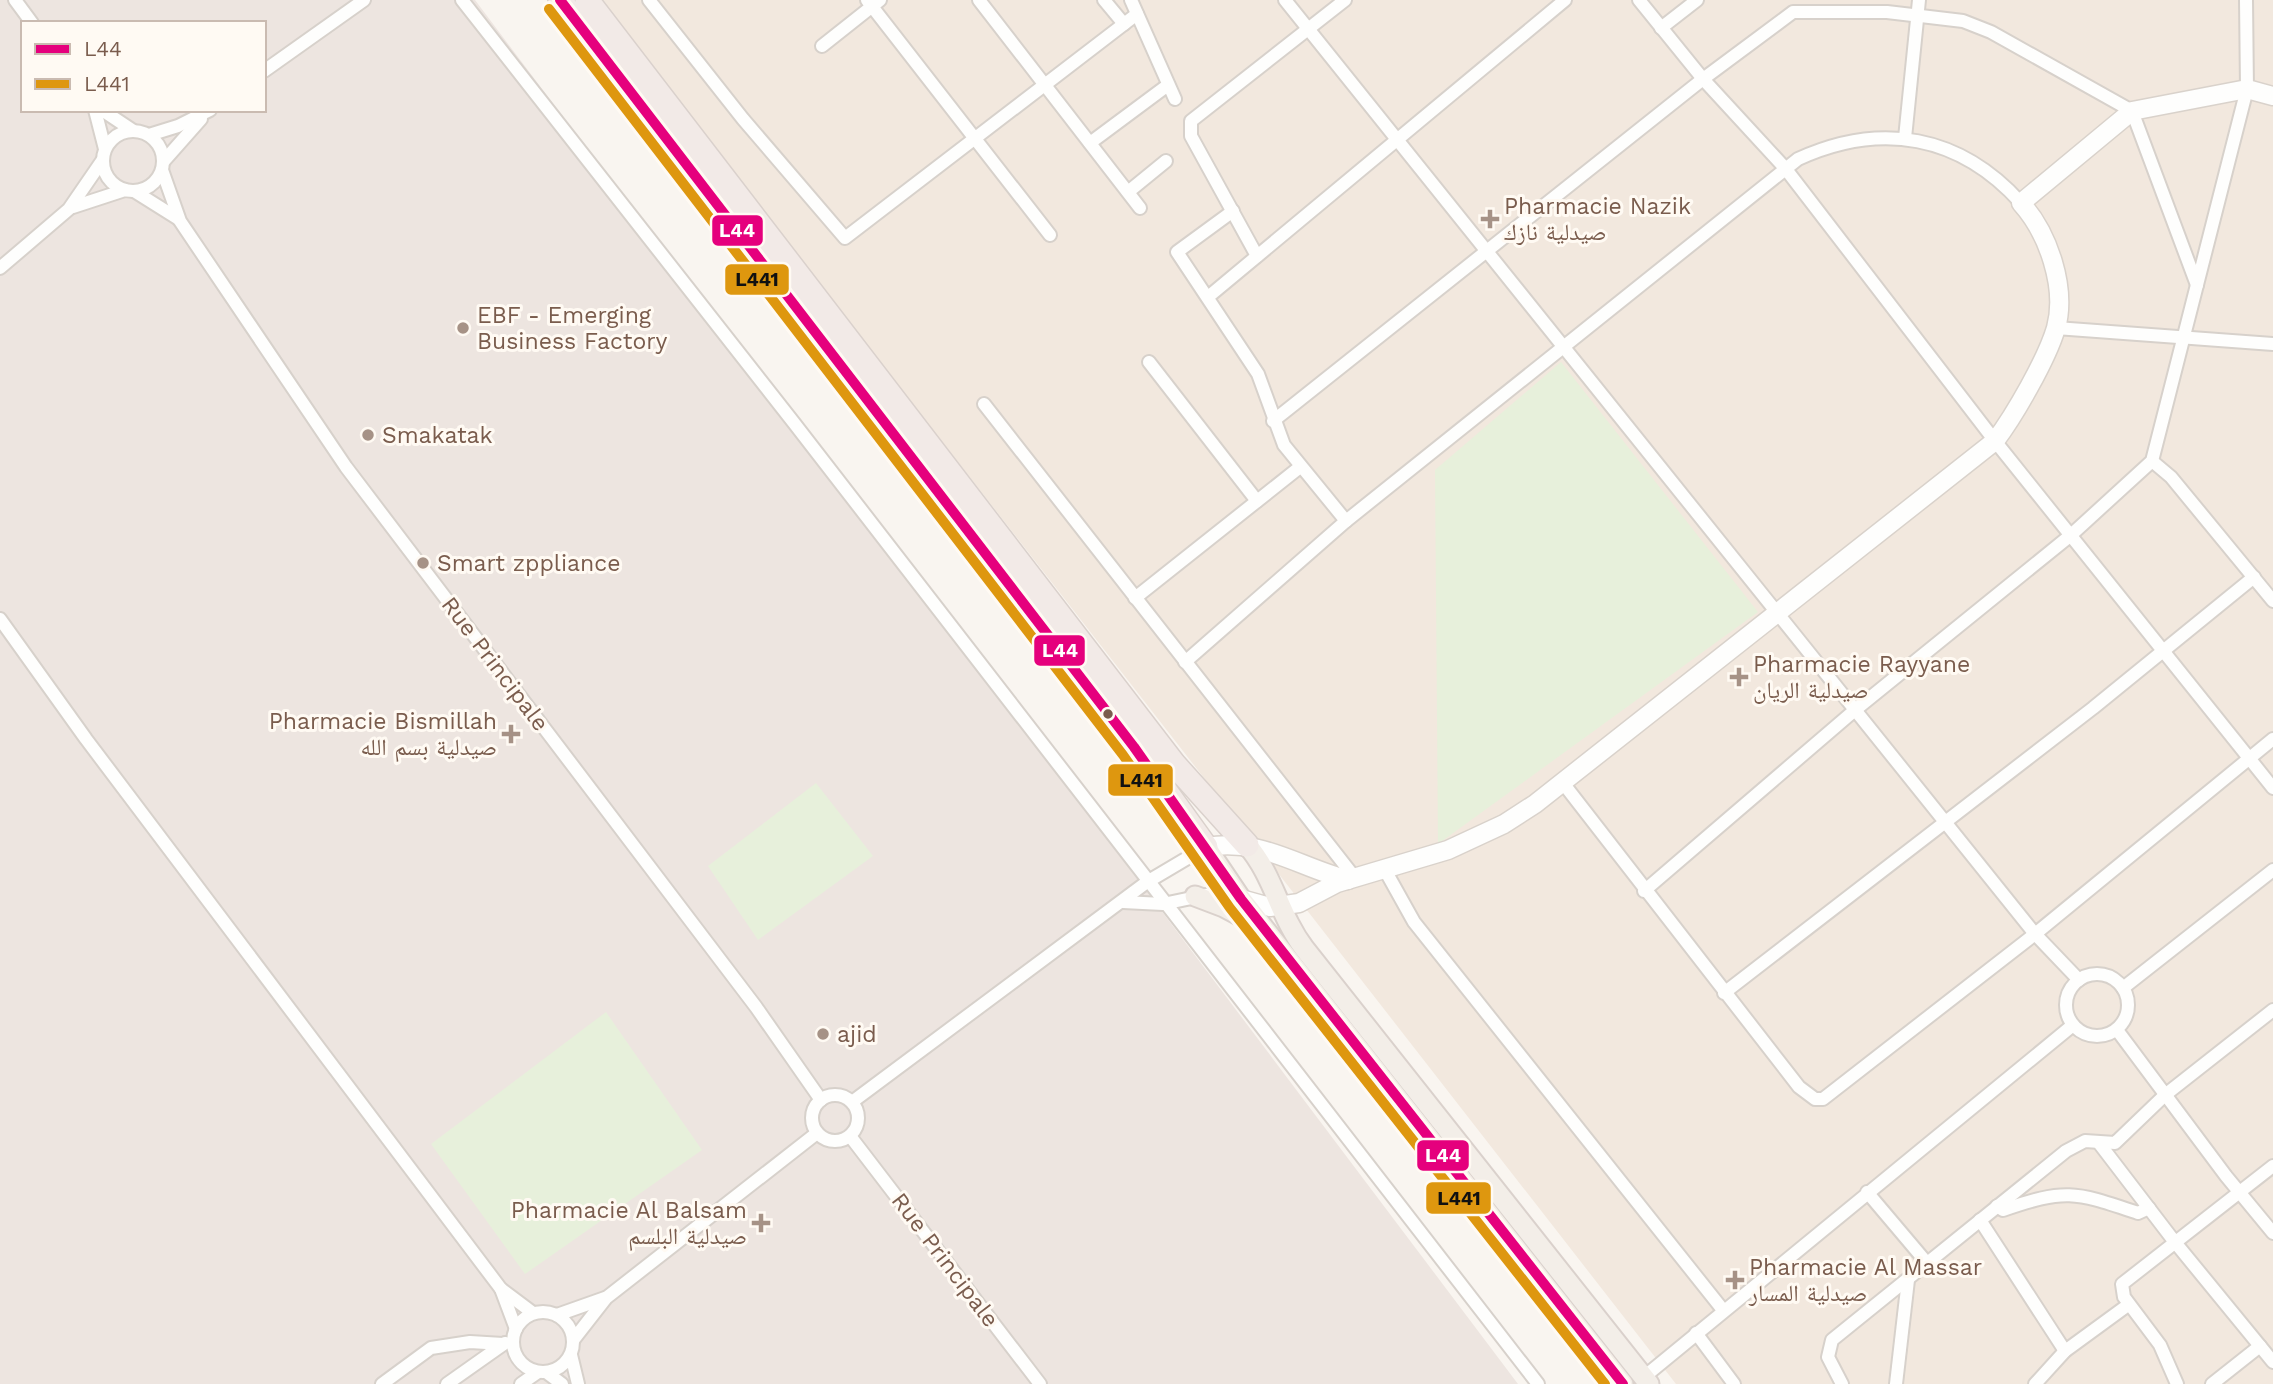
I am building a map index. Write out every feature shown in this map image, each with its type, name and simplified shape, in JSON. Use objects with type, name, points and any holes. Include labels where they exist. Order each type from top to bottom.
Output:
[{"type":"highway","points":[[560,0],[1134,747],[1206,847]]},
{"type":"highway","points":[[587,0],[1174,764],[1247,845]]},
{"type":"main road","points":[[1247,845],[1272,880],[1280,907],[1304,948],[1646,1380]]},
{"type":"main road","points":[[1206,847],[1265,930],[1623,1384]]},
{"type":"main road","points":[[1195,896],[1238,914],[1265,930]]},
{"type":"street","points":[[15,0],[31,21]]},
{"type":"street","points":[[266,70],[363,0]]},
{"type":"street","points":[[462,0],[794,423],[1163,904],[1538,1384]]},
{"type":"street","points":[[649,0],[743,119],[845,238],[1137,14]]},
{"type":"street","points":[[1104,0],[1124,24]]},
{"type":"street","points":[[1131,0],[1175,99]]},
{"type":"street","points":[[1285,0],[2035,934],[2079,980]]},
{"type":"street","points":[[1257,256],[1191,136],[1191,121],[1345,0]]},
{"type":"street","points":[[1208,297],[1565,0]]},
{"type":"street","points":[[1639,0],[1703,79],[1785,168],[1995,441],[2251,757],[2273,788]]},
{"type":"street","points":[[1661,28],[1697,0]]},
{"type":"street","points":[[1905,138],[1919,0]]},
{"type":"street","points":[[1644,891],[1855,710],[2071,535],[2152,461],[2246,89],[2246,0]]},
{"type":"street","points":[[822,46],[873,2],[1050,235]]},
{"type":"street","points":[[985,2],[1140,208]]},
{"type":"street","points":[[1273,421],[1794,6],[1917,14],[1963,22],[1991,32],[2133,111],[2197,285]]},
{"type":"street","points":[[1090,143],[1168,85]]},
{"type":"street","points":[[2021,203],[2133,111],[2246,89],[2273,96]]},
{"type":"street","points":[[95,112],[108,180],[130,191]]},
{"type":"street","points":[[105,112],[132,130],[149,135],[160,147],[163,166]]},
{"type":"street","points":[[69,209],[152,185],[163,166],[208,112]]},
{"type":"street","points":[[149,135],[208,112]]},
{"type":"street","points":[[0,268],[69,209],[116,135],[132,130]]},
{"type":"street","points":[[1123,902],[1163,904],[1195,896],[1218,895],[1280,907],[1299,903],[1351,879],[1428,858],[1486,833],[1521,814],[1995,441],[2016,411],[2056,328],[2057,298],[2050,254],[2040,229],[2002,181],[1983,167],[1941,147],[1905,138],[1875,137],[1820,149],[1785,168],[1346,521],[1185,662]]},
{"type":"street","points":[[1128,192],[1166,161]]},
{"type":"street","name":"Rue Principale","points":[[163,166],[180,221],[346,467],[756,1007],[821,1100]]},
{"type":"street","name":"Rue Principale","points":[[130,191],[180,221]]},
{"type":"street","points":[[1233,211],[1177,253],[1258,374],[1284,445],[1346,521]]},
{"type":"street","points":[[2056,328],[2273,344]]},
{"type":"street","points":[[1149,362],[1257,501]]},
{"type":"street","points":[[984,404],[1351,879]]},
{"type":"street","points":[[2152,461],[2171,477],[2273,601]]},
{"type":"street","points":[[1135,598],[1300,467]]},
{"type":"street","points":[[1724,993],[1944,820],[2093,708],[2254,577]]},
{"type":"street","points":[[0,618],[86,739],[501,1289],[533,1313],[557,1314],[606,1298]]},
{"type":"street","points":[[1563,783],[1644,891],[1799,1087],[1815,1099],[1823,1099],[2035,934],[2273,739]]},
{"type":"street","points":[[852,1102],[1147,882],[1206,847],[1247,845],[1351,879]]},
{"type":"street","points":[[1385,870],[1414,922],[1723,1310]]},
{"type":"street","points":[[2123,988],[2273,870]]},
{"type":"street","points":[[2098,974],[2116,981],[2123,988],[2127,996],[2127,1014],[2117,1030],[2094,1037],[2073,1026],[2068,1017],[2067,997],[2079,980],[2098,974]]},
{"type":"street","points":[[1842,1384],[1828,1357],[1832,1340],[2066,1151],[2085,1141],[2115,1143],[2165,1095],[2273,1010]]},
{"type":"street","points":[[1646,1380],[1723,1310],[2073,1026]]},
{"type":"street","points":[[2117,1030],[2273,1233]]},
{"type":"street","points":[[837,1095],[852,1102],[856,1108],[858,1123],[850,1136],[830,1141],[817,1133],[812,1115],[821,1100],[837,1095]]},
{"type":"street","points":[[578,1384],[571,1354],[574,1339],[606,1298],[817,1133]]},
{"type":"street","name":"Rue Principale","points":[[850,1136],[1040,1384]]},
{"type":"street","points":[[2099,1143],[2174,1241],[2273,1362]]},
{"type":"street","points":[[2177,1384],[2160,1345],[2121,1293],[2122,1284],[2273,1166]]},
{"type":"street","points":[[1867,1192],[1927,1263]]},
{"type":"street","points":[[1997,1206],[2003,1210],[2034,1198],[2056,1194],[2100,1198],[2138,1213],[2149,1208]]},
{"type":"street","points":[[1980,1220],[2065,1351]]},
{"type":"street","points":[[1896,1384],[1908,1280]]},
{"type":"street","points":[[501,1289],[518,1359],[562,1384]]},
{"type":"street","points":[[2035,1384],[2065,1351],[2129,1305]]},
{"type":"street","points":[[447,1384],[511,1337],[533,1313]]},
{"type":"street","points":[[557,1314],[569,1325],[574,1339]]},
{"type":"street","points":[[1696,1333],[1734,1384]]},
{"type":"street","points":[[382,1384],[431,1348],[511,1337]]},
{"type":"street","points":[[2212,1384],[2260,1346]]},
{"type":"street","points":[[521,1384],[542,1372],[561,1367],[571,1354]]},
{"type":"shaded area","points":[[0,0],[475,0],[1518,1384],[0,1384]]},
{"type":"shaded area","points":[[595,0],[2273,0],[2273,1384],[1676,1384]]},
{"type":"green space","points":[[1561,362],[1758,612],[1438,844],[1435,470]]},
{"type":"green space","points":[[816,783],[873,856],[758,940],[708,866]]},
{"type":"green space","points":[[606,1012],[702,1150],[525,1274],[431,1144]]},
{"type":"transit line","name":"L44","points":[[560,0],[1134,747],[1241,899],[1623,1384]]},
{"type":"transit line","name":"L441","points":[[549,9],[1123,755],[1230,908],[1605,1384]]},
{"type":"place","name":"Pharmacie Nazik صيدلية نازك","points":[[1490,219]]},
{"type":"place","name":"EBF - Emerging Business Factory","points":[[463,328]]},
{"type":"place","name":"Smakatak","points":[[368,435]]},
{"type":"place","name":"Smart zppliance","points":[[423,563]]},
{"type":"place","name":"Pharmacie Rayyane صيدلية الريان","points":[[1739,677]]},
{"type":"place","name":"Pharmacie Bismillah صيدلية بسم الله","points":[[511,734]]},
{"type":"place","name":"ajid","points":[[823,1034]]},
{"type":"place","name":"Pharmacie Al Balsam صيدلية البلسم","points":[[761,1223]]},
{"type":"place","name":"Pharmacie Al Massar صيدلية المسار","points":[[1735,1280]]}]
